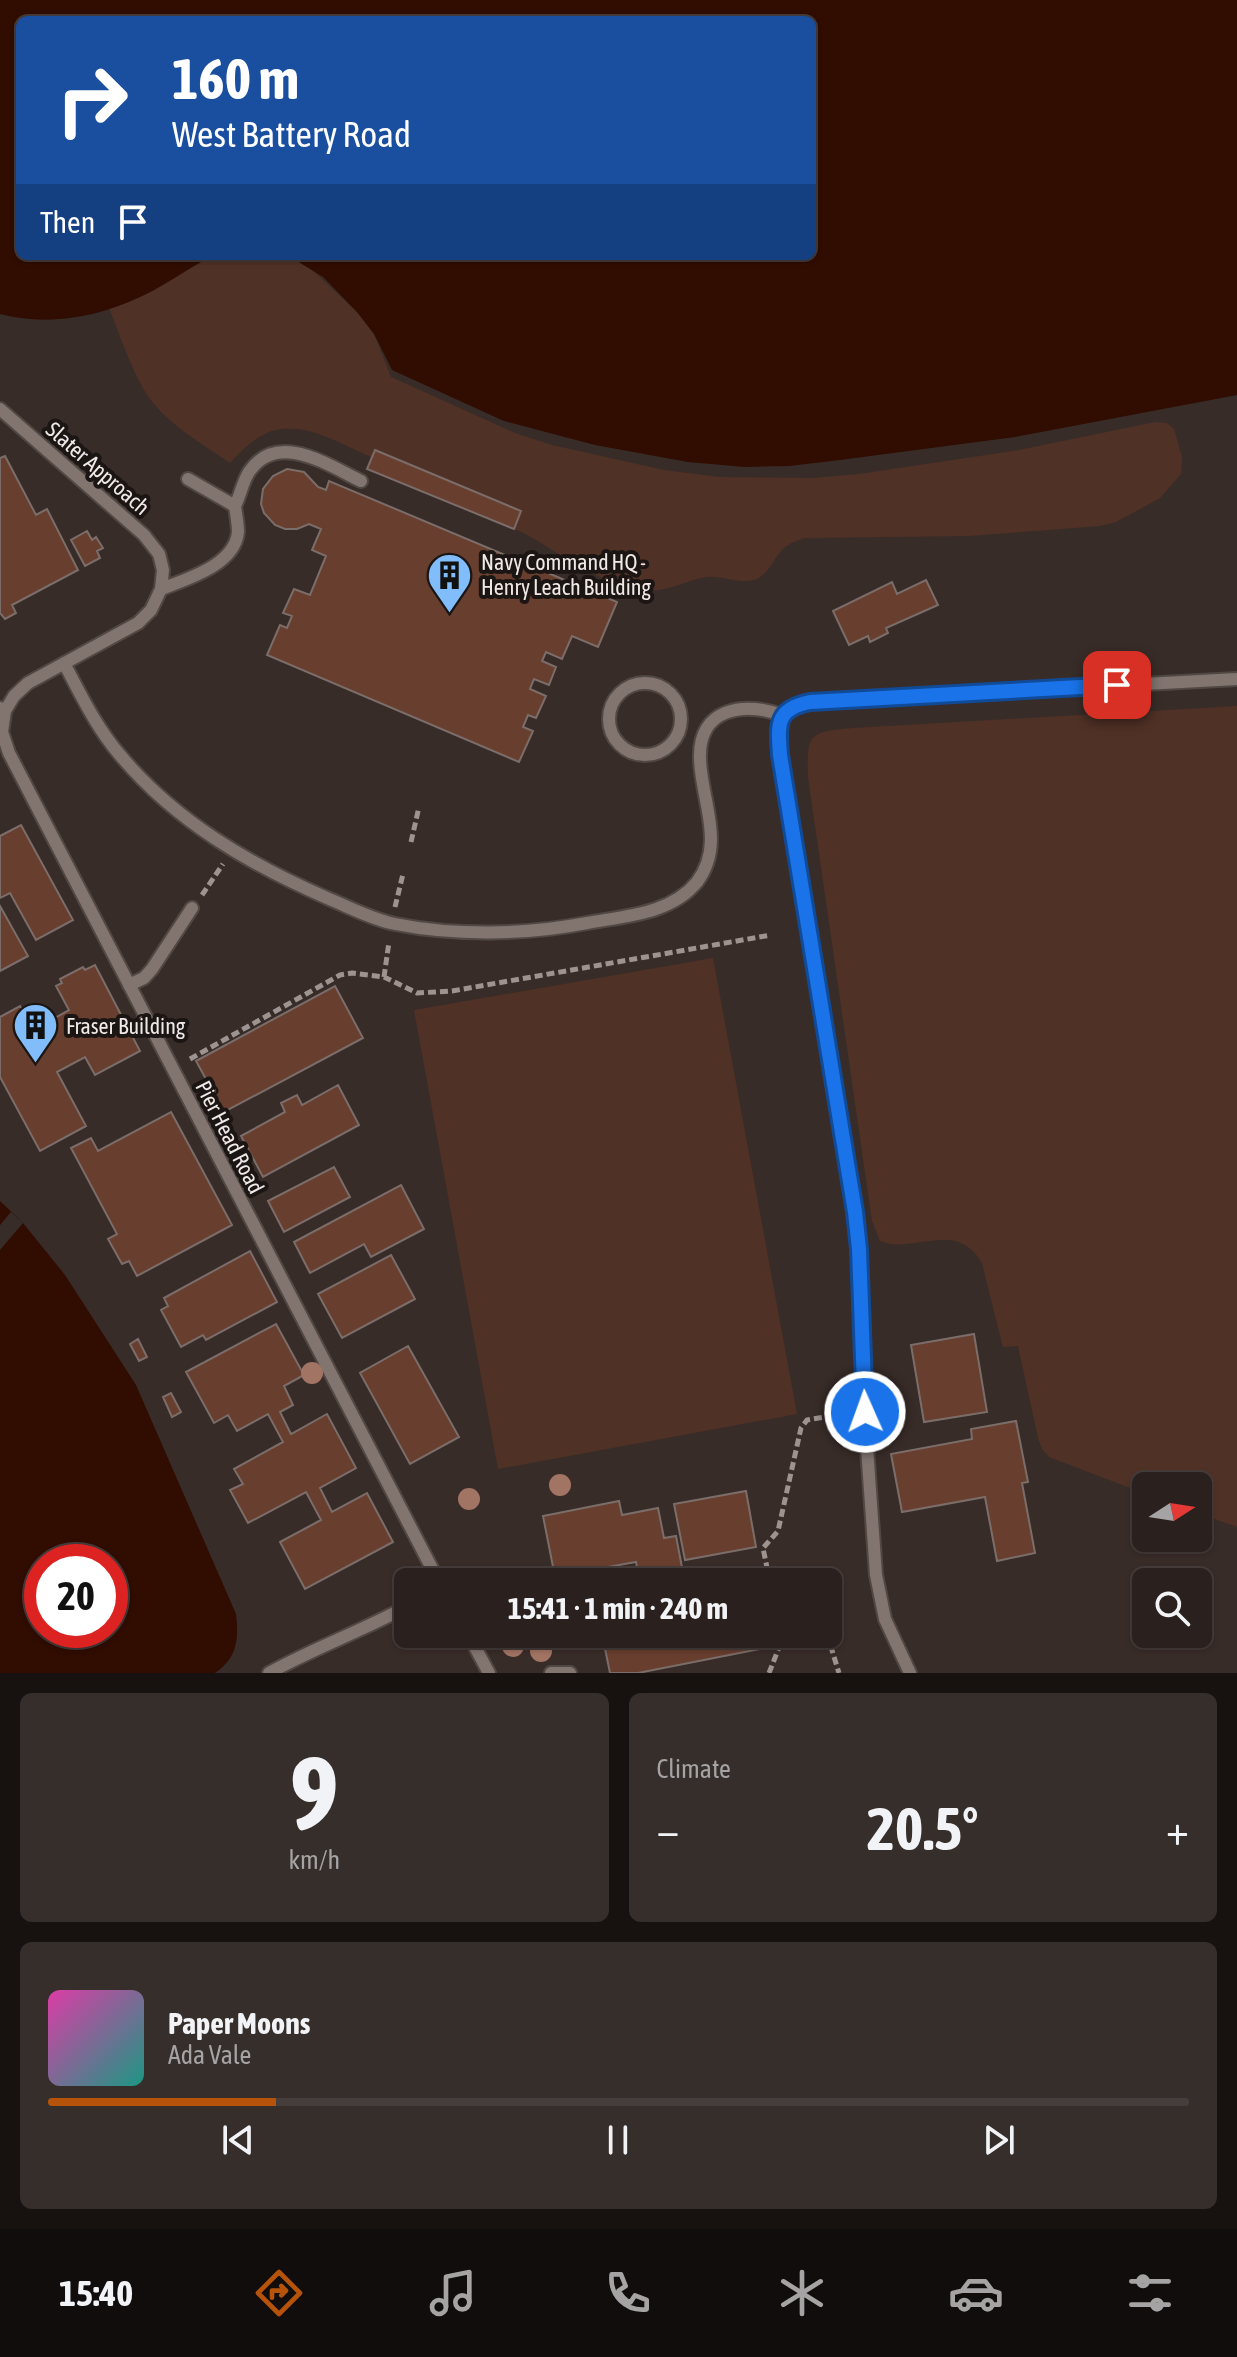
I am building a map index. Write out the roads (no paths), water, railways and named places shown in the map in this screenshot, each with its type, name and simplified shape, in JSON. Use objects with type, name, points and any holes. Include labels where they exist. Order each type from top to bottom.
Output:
[{"type":"lane","name":"Slater Approach","points":[[0,409],[155,547],[162,564],[161,589]]},
{"type":"lane","points":[[2,710],[28,683],[138,623],[151,610],[161,589],[195,576],[228,555],[238,534],[235,506],[249,471],[267,455],[289,450],[361,481]]},
{"type":"lane","points":[[188,479],[235,506]]},
{"type":"lane","points":[[64,663],[109,741],[158,795],[189,821],[242,856],[372,917],[416,927],[483,932],[548,931],[639,914],[682,897],[704,871],[710,853],[709,805],[700,760],[703,738],[713,721],[733,710],[758,709],[784,713]]},
{"type":"lane","points":[[910,1673],[885,1619],[875,1567],[857,1228],[778,727],[784,713],[800,704],[818,702],[1237,679]]},
{"type":"lane","points":[[645,682],[662,686],[681,709],[679,733],[663,751],[645,756],[633,753],[611,733],[608,715],[618,694],[633,684],[645,682]]},
{"type":"lane","name":"Pier Head Road","points":[[2,710],[4,745],[432,1568]]},
{"type":"lane","points":[[679,733],[703,738]]},
{"type":"lane","points":[[129,985],[144,978],[152,969],[194,905]]},
{"type":"lane","points":[[269,1673],[394,1613]]},
{"type":"lane","points":[[476,1648],[489,1673]]},
{"type":"lane","points":[[551,1673],[570,1673]]},
{"type":"place","name":"Navy Command HQ - Henry Leach Building","points":[[450,614]]},
{"type":"place","name":"Fraser Building","points":[[35,1065]]}]
